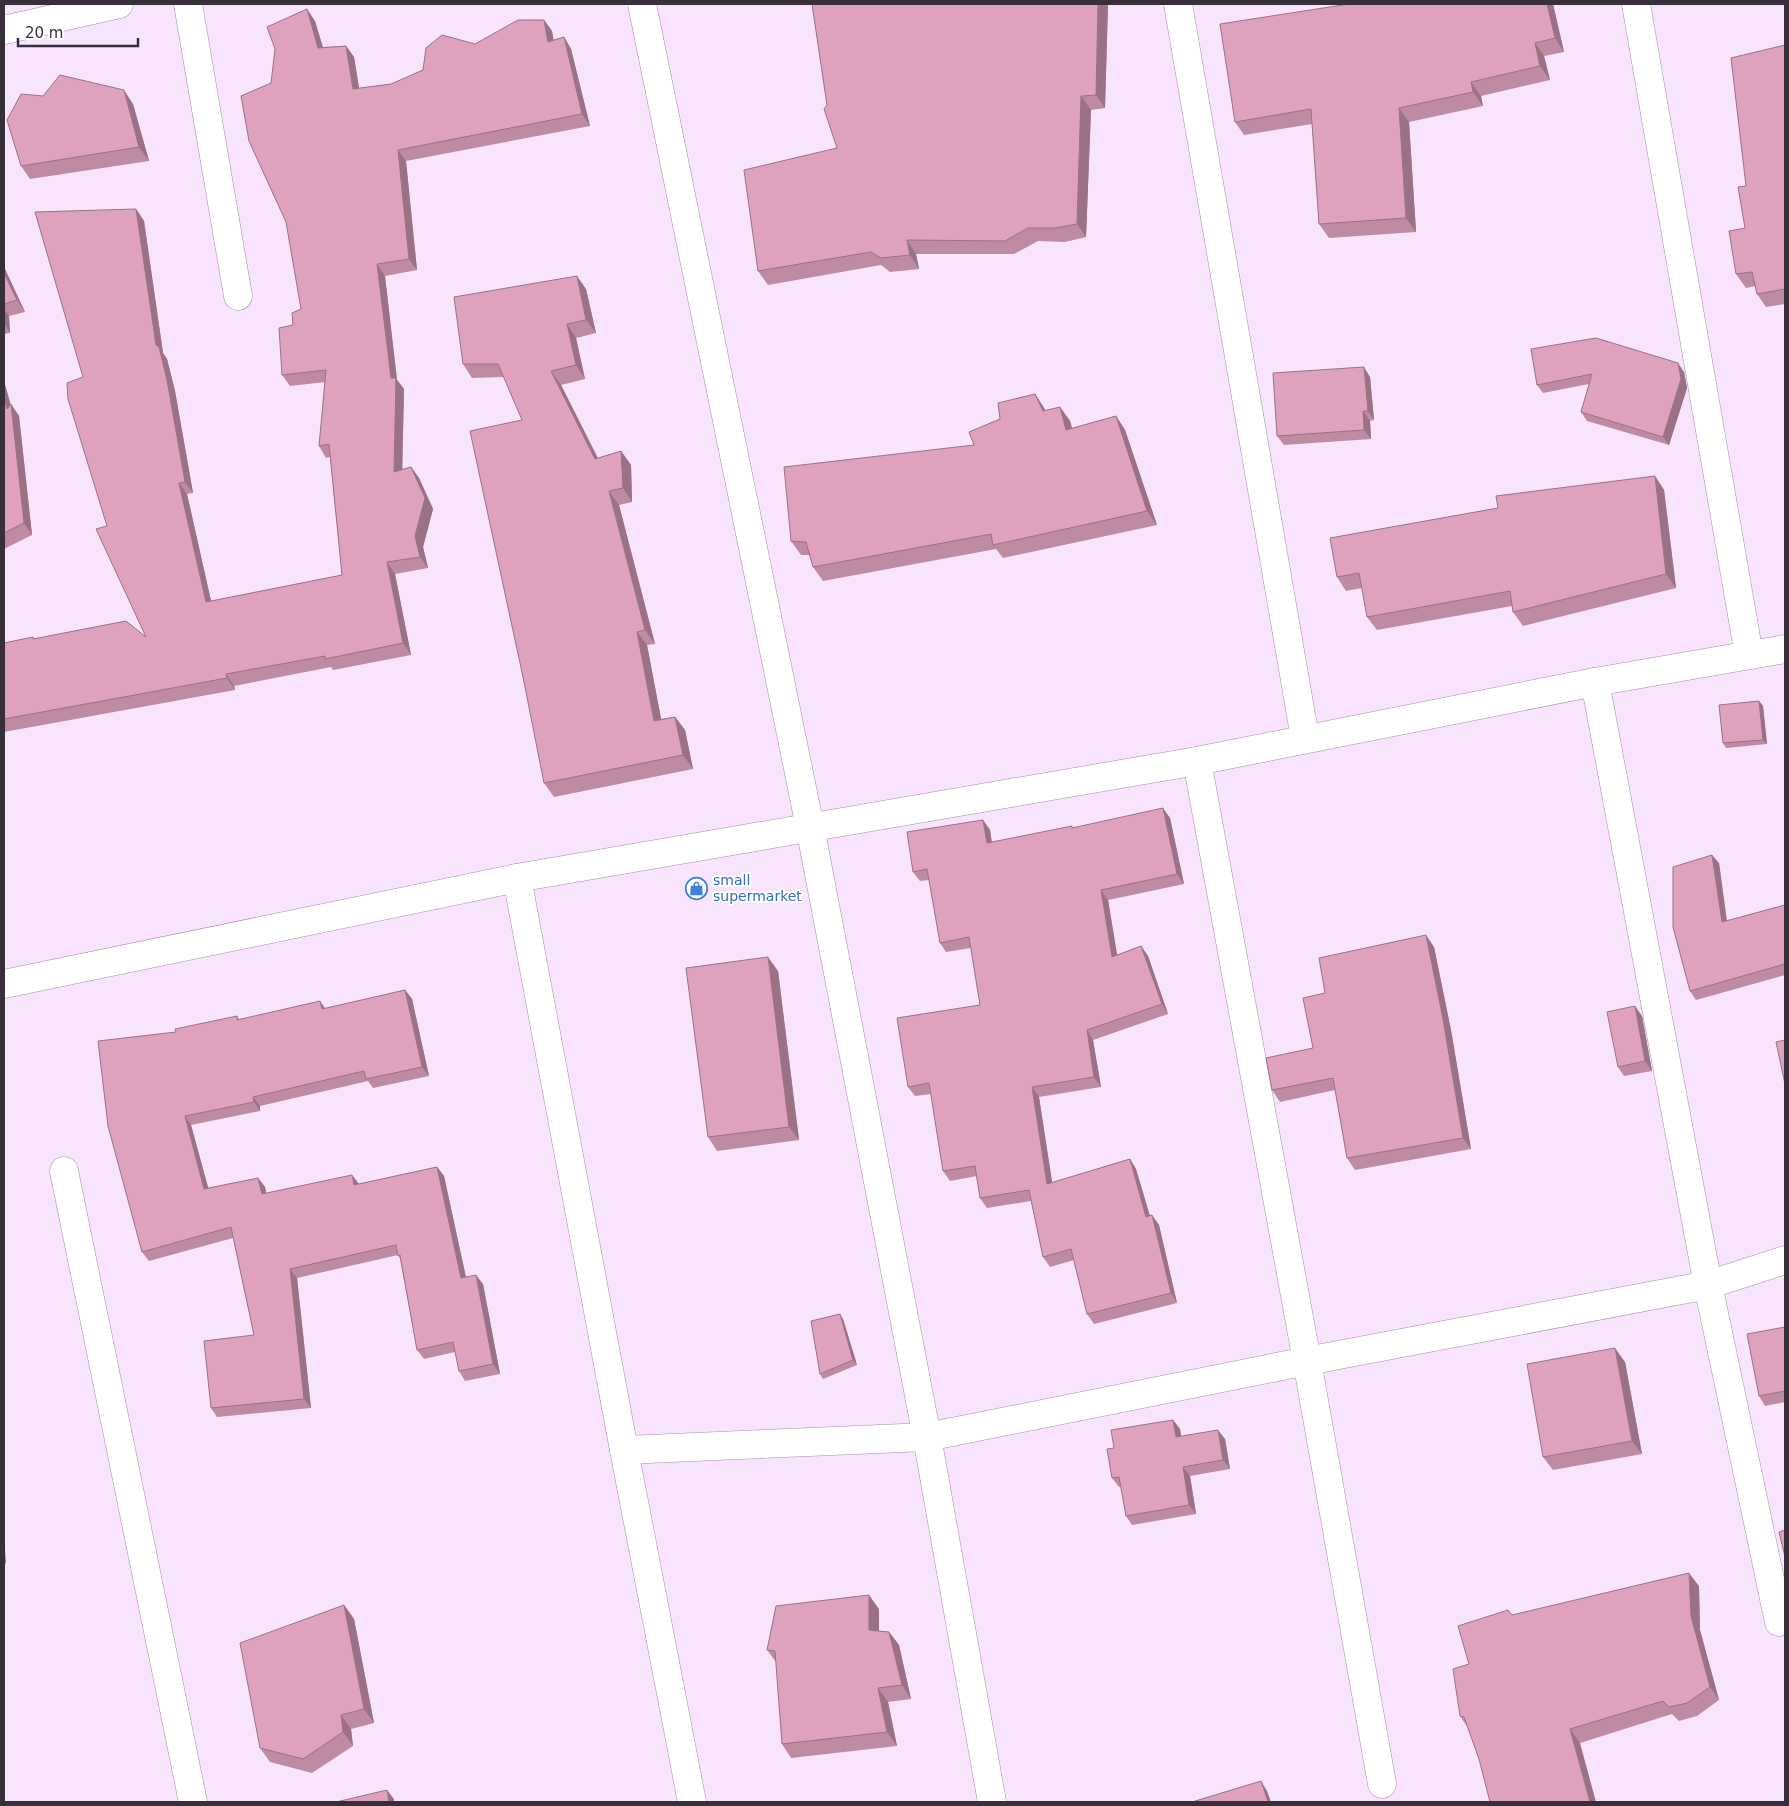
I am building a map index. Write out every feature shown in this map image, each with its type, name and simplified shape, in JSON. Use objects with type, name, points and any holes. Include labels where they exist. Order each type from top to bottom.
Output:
[{"type":"street","points":[[4,30],[118,4]]},
{"type":"street","points":[[188,4],[238,296]]},
{"type":"street","points":[[642,4],[810,827],[927,1437],[992,1802]]},
{"type":"street","points":[[1178,4],[1306,738]]},
{"type":"street","points":[[1636,4],[1749,655]]},
{"type":"street","points":[[4,984],[517,878],[1197,761],[1594,682],[1785,649]]},
{"type":"street","points":[[1594,682],[1708,1285],[1779,1622]]},
{"type":"street","points":[[1197,761],[1382,1784]]},
{"type":"street","points":[[517,878],[692,1802]]},
{"type":"street","points":[[64,1171],[193,1802]]},
{"type":"street","points":[[624,1450],[927,1437],[1708,1285],[1785,1260]]},
{"type":"building","points":[[812,4],[1098,4],[1096,95],[1081,96],[1077,224],[1055,228],[1028,228],[1005,241],[907,240],[910,255],[881,258],[871,252],[758,271],[744,170],[837,148],[824,109],[827,105]]},
{"type":"building","points":[[1349,4],[1547,4],[1555,38],[1535,43],[1540,66],[1471,82],[1473,92],[1399,108],[1406,218],[1319,224],[1311,109],[1235,122],[1220,24]]},
{"type":"building","points":[[307,9],[318,48],[346,46],[353,89],[391,84],[423,70],[426,48],[442,35],[475,44],[518,20],[544,20],[548,42],[564,37],[582,114],[398,150],[409,259],[377,264],[391,378],[396,378],[394,472],[411,467],[425,498],[415,536],[420,557],[387,562],[403,643],[325,659],[325,656],[226,674],[227,678],[4,719],[4,643],[126,621],[146,637],[96,529],[107,526],[68,399],[67,383],[83,377],[35,212],[136,209],[156,345],[159,347],[167,380],[185,482],[179,483],[206,602],[342,575],[329,444],[319,446],[326,370],[282,375],[279,328],[293,325],[292,313],[301,309],[286,222],[249,141],[241,96],[271,83],[275,49],[267,27]]},
{"type":"building","points":[[1785,45],[1785,289],[1757,294],[1752,272],[1736,274],[1729,231],[1745,228],[1738,187],[1746,186],[1731,58]]},
{"type":"building","points":[[60,75],[124,90],[139,147],[21,166],[7,120],[21,94],[43,96]]},
{"type":"building","points":[[4,273],[17,300],[4,304]]},
{"type":"building","points":[[577,276],[586,320],[567,324],[576,365],[551,371],[595,459],[621,451],[623,488],[609,491],[645,630],[637,632],[654,721],[675,717],[683,755],[544,783],[470,431],[522,420],[498,364],[463,364],[454,297]]},
{"type":"building","points":[[1596,338],[1678,363],[1681,379],[1663,437],[1581,412],[1592,374],[1537,385],[1531,349]]},
{"type":"building","points":[[1364,367],[1368,411],[1363,411],[1364,430],[1277,436],[1273,373]]},
{"type":"building","points":[[1035,394],[1043,411],[1060,407],[1066,430],[1116,416],[1147,511],[993,545],[991,534],[813,567],[806,542],[791,541],[784,467],[974,445],[969,432],[1000,419],[998,403]]},
{"type":"building","points":[[4,397],[7,409],[11,404],[24,523],[4,533]]},
{"type":"building","points":[[1655,476],[1666,574],[1513,612],[1510,591],[1367,617],[1359,573],[1337,577],[1330,538],[1498,508],[1496,496]]},
{"type":"building","points":[[1759,701],[1763,740],[1723,743],[1719,705]]},
{"type":"building","points":[[1163,808],[1177,874],[1101,890],[1112,957],[1141,946],[1162,1004],[1087,1030],[1094,1077],[1032,1087],[1047,1184],[1130,1159],[1146,1217],[1152,1215],[1171,1293],[1087,1314],[1071,1249],[1043,1257],[1029,1190],[980,1198],[975,1166],[943,1171],[929,1083],[908,1087],[897,1018],[980,1005],[969,937],[940,943],[927,869],[913,872],[907,832],[983,820],[987,843],[1072,826],[1072,828]]},
{"type":"building","points":[[1712,855],[1722,922],[1785,905],[1785,964],[1690,991],[1673,927],[1673,867]]},
{"type":"building","points":[[1426,935],[1443,1019],[1463,1138],[1347,1158],[1333,1078],[1272,1090],[1266,1058],[1313,1048],[1303,998],[1325,993],[1319,958]]},
{"type":"building","points":[[768,957],[789,1127],[708,1137],[686,968]]},
{"type":"building","points":[[405,990],[422,1067],[366,1079],[364,1071],[253,1097],[254,1102],[185,1116],[204,1189],[258,1178],[262,1194],[352,1175],[354,1185],[437,1167],[461,1278],[476,1275],[493,1364],[459,1371],[453,1342],[417,1350],[400,1255],[398,1256],[396,1245],[290,1269],[304,1399],[211,1408],[204,1341],[254,1335],[231,1227],[142,1252],[108,1126],[98,1041],[176,1032],[175,1029],[237,1016],[237,1020],[320,1001],[322,1009]]},
{"type":"building","points":[[1635,1006],[1645,1061],[1618,1067],[1607,1012]]},
{"type":"building","points":[[1785,1040],[1785,1084],[1776,1042]]},
{"type":"building","points":[[840,1314],[853,1360],[820,1374],[811,1321]]},
{"type":"building","points":[[1785,1327],[1785,1391],[1759,1396],[1747,1334]]},
{"type":"building","points":[[1615,1348],[1632,1441],[1543,1457],[1527,1364]]},
{"type":"building","points":[[1173,1420],[1176,1437],[1218,1430],[1223,1460],[1183,1467],[1189,1505],[1126,1516],[1119,1477],[1112,1478],[1107,1449],[1114,1448],[1111,1430]]},
{"type":"building","points":[[1785,1530],[1785,1557],[1779,1532]]},
{"type":"building","points":[[1689,1573],[1691,1616],[1710,1687],[1687,1703],[1669,1707],[1663,1701],[1570,1729],[1590,1802],[1490,1802],[1479,1759],[1464,1717],[1460,1716],[1453,1669],[1469,1664],[1458,1626],[1508,1610],[1512,1615]]},
{"type":"building","points":[[869,1595],[869,1630],[889,1632],[902,1685],[878,1688],[887,1732],[782,1744],[775,1651],[767,1650],[776,1606]]},
{"type":"building","points":[[344,1605],[364,1709],[341,1715],[343,1732],[303,1759],[260,1748],[240,1643]]},
{"type":"building","points":[[1261,1781],[1268,1802],[1192,1802]]},
{"type":"building","points":[[387,1790],[389,1802],[336,1802]]},
{"type":"place","name":"small supermarket","points":[[697,888]]}]
